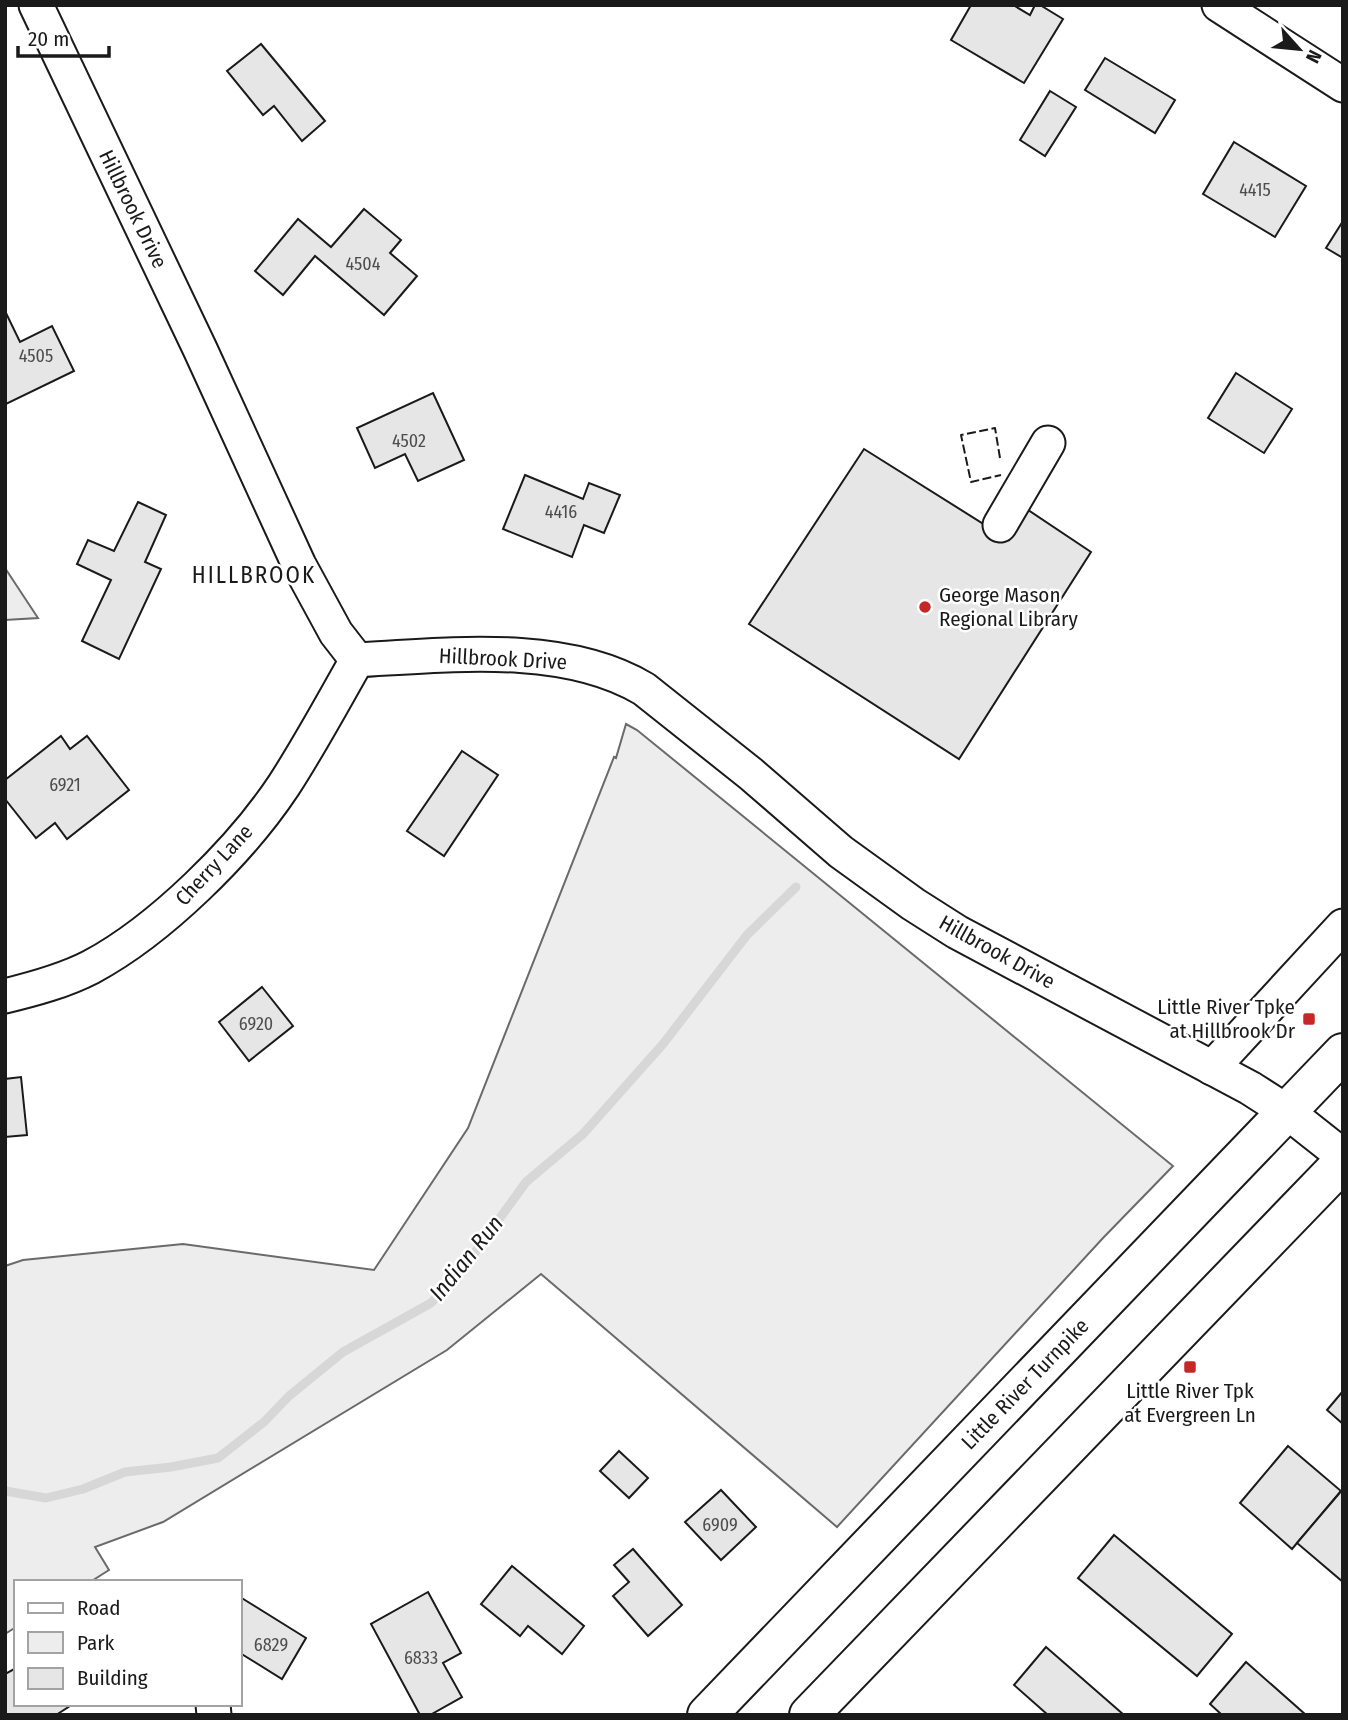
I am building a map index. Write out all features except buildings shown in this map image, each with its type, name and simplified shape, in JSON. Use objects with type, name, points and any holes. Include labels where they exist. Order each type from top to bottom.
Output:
[{"type":"main road","name":"Little River Turnpike","points":[[707,1715],[1343,1053]]},
{"type":"main road","points":[[809,1715],[1343,1163]]},
{"type":"street","name":"Hillbrook Drive","points":[[36,5],[200,349],[299,565],[335,633],[357,660],[453,654],[548,658],[595,666],[626,678],[741,765],[841,852],[888,887],[957,932],[1212,1068],[1286,1111],[1343,1156]]},
{"type":"street","points":[[1219,5],[1343,85]]},
{"type":"street","points":[[1000,525],[1048,443]]},
{"type":"street","name":"Cherry Lane","points":[[5,996],[57,982],[89,968],[126,946],[171,911],[227,855],[284,785],[357,660]]},
{"type":"street","points":[[1212,1068],[1343,926]]},
{"type":"green space","points":[[5,568],[38,618],[5,620]]},
{"type":"green space","points":[[626,724],[637,730],[1173,1166],[1103,1238],[837,1527],[541,1274],[447,1350],[163,1522],[95,1547],[109,1570],[93,1580],[14,1580],[14,1628],[5,1634],[5,1266],[23,1260],[183,1244],[374,1270],[468,1128],[614,757],[616,758]]},
{"type":"waterway","name":"Indian Run","points":[[5,1491],[46,1498],[83,1489],[125,1472],[218,1458],[264,1422],[289,1396],[343,1352],[431,1303],[463,1269],[526,1182],[583,1134],[663,1044],[747,935],[796,887]]},
{"type":"fence","points":[[1000,458],[995,428],[961,435],[971,482],[1001,475]]},
{"type":"place","name":"George Mason Regional Library","points":[[925,607]]},
{"type":"place","name":"Little River Tpke at Hillbrook Dr","points":[[1309,1019]]},
{"type":"place","name":"Little River Tpk at Evergreen Ln","points":[[1190,1367]]},
{"type":"district","name":"HILLBROOK","points":[[254,575]]}]
